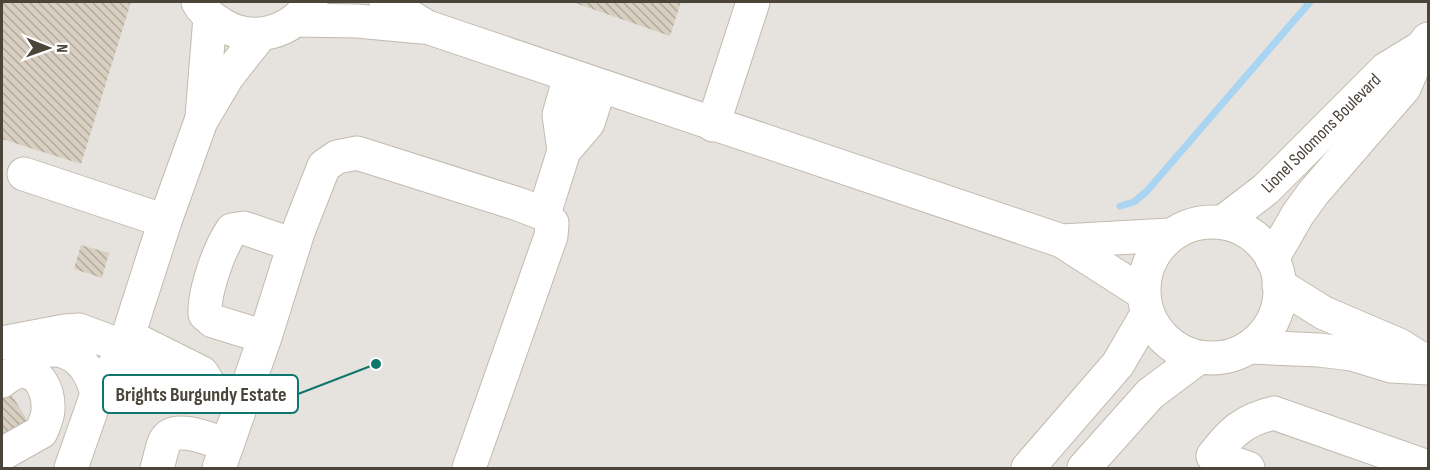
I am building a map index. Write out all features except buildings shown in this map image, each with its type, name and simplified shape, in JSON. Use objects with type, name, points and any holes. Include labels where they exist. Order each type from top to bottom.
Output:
[{"type":"street","points":[[386,2],[427,27],[1062,241],[1145,304]]},
{"type":"street","points":[[713,125],[753,2]]},
{"type":"street","points":[[204,9],[233,32],[260,35],[279,30],[303,11],[357,21],[427,27]]},
{"type":"street","points":[[201,121],[204,9]]},
{"type":"street","points":[[71,468],[116,361],[201,121],[227,77],[260,35]]},
{"type":"street","name":"Lionel Solomons Boulevard","points":[[1223,222],[1266,189],[1386,69],[1425,43]]},
{"type":"street","name":"Lionel Solomons Boulevard","points":[[1276,272],[1298,214],[1314,192],[1404,88],[1425,43]]},
{"type":"street","points":[[544,214],[564,151],[588,123],[585,81]]},
{"type":"street","points":[[157,468],[166,438],[175,432],[184,432],[223,457],[294,245],[324,166],[337,157],[357,153],[544,214],[552,223],[551,236],[469,468]]},
{"type":"street","points":[[24,174],[165,220]]},
{"type":"street","points":[[1210,220],[1231,223],[1251,233],[1267,248],[1276,272],[1280,293],[1276,316],[1263,336],[1250,347],[1222,358],[1198,357],[1176,349],[1158,333],[1145,304],[1145,271],[1154,251],[1169,235],[1188,224],[1210,220]]},
{"type":"street","points":[[265,337],[213,321],[205,314],[204,303],[224,242],[232,230],[244,228],[294,245]]},
{"type":"street","points":[[1062,241],[1169,235]]},
{"type":"street","points":[[1276,272],[1324,313],[1399,345],[1428,365]]},
{"type":"street","points":[[1028,468],[1118,364],[1145,304]]},
{"type":"street","points":[[2,343],[79,330],[116,361],[196,393],[211,388],[243,400]]},
{"type":"street","points":[[1250,347],[1352,354],[1391,366],[1428,365]]},
{"type":"street","points":[[2,354],[61,350],[80,361],[92,376],[116,361]]},
{"type":"street","points":[[1084,468],[1150,394],[1198,357]]},
{"type":"street","points":[[91,468],[111,405],[116,361]]},
{"type":"street","points":[[2,381],[16,372],[29,372],[38,377],[47,394],[48,412],[41,432],[2,454]]},
{"type":"street","points":[[1248,468],[1208,462],[1226,438],[1240,426],[1256,417],[1274,413],[1428,467]]},
{"type":"shaded area","points":[[2,2],[1428,2],[1428,468],[2,468]]},
{"type":"waterway","points":[[1120,206],[1134,202],[1147,191],[1310,2]]},
{"type":"place","name":"Brights Burgundy Estate","points":[[376,364]]}]
